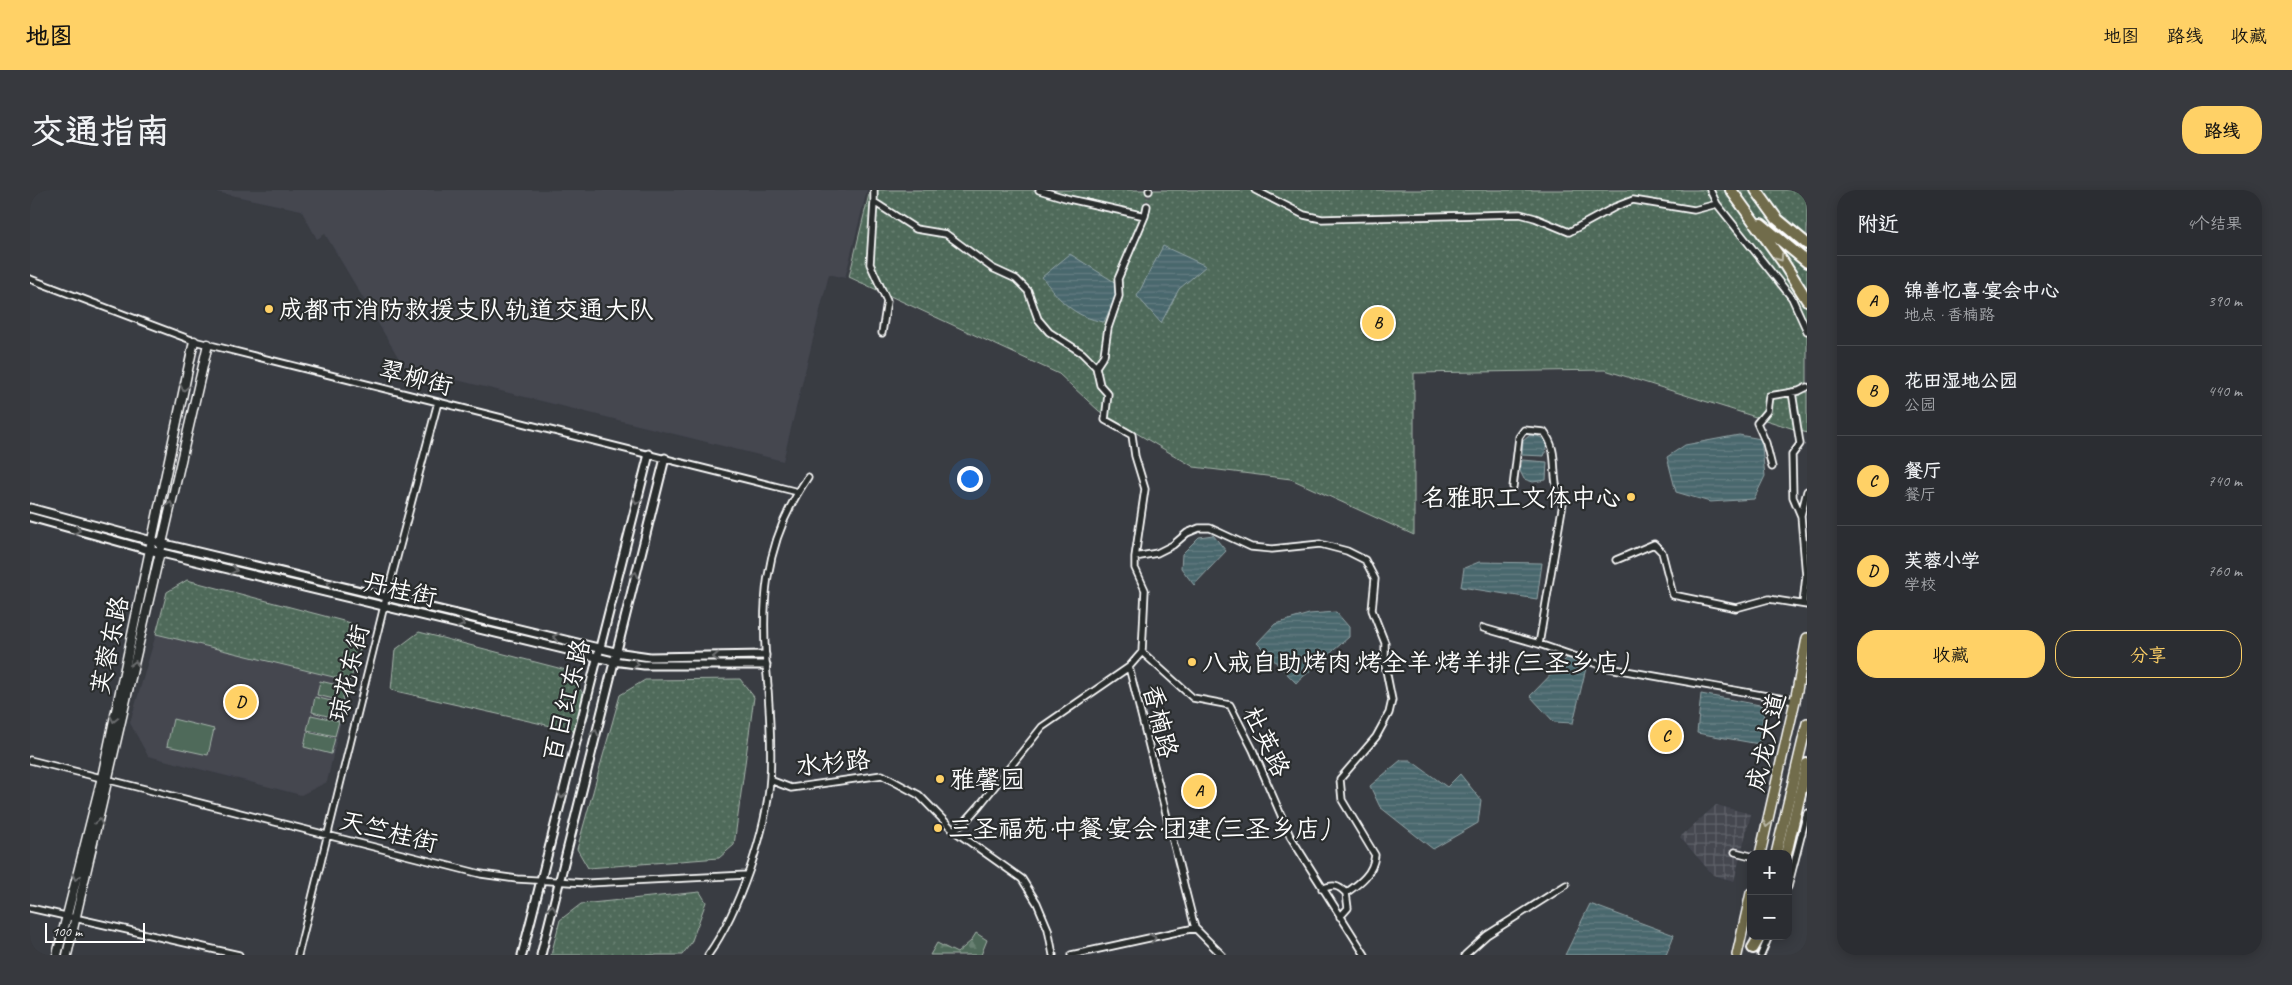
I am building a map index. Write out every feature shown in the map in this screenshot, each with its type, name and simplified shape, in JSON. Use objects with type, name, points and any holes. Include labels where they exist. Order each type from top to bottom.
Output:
[{"type":"highway","points":[[1731,190],[1783,262],[1807,300]]},
{"type":"highway","points":[[1756,190],[1777,219],[1807,244]]},
{"type":"highway","points":[[1746,210],[1807,262]]},
{"type":"highway","name":"成龙大道","points":[[1761,850],[1795,701],[1807,639]]},
{"type":"highway","name":"成龙大道","points":[[1777,850],[1807,722]]},
{"type":"highway","points":[[1787,850],[1807,764]]},
{"type":"highway","points":[[1736,955],[1751,895]]},
{"type":"main road","name":"芙蓉东路","points":[[67,955],[106,778],[149,550],[194,341]]},
{"type":"main road","name":"芙蓉东路","points":[[57,955],[106,778],[208,344]]},
{"type":"street","points":[[874,190],[870,264],[888,301],[882,333]]},
{"type":"street","points":[[1039,190],[1069,199],[1145,216]]},
{"type":"street","points":[[1255,190],[1304,215],[1322,219],[1520,214],[1535,218],[1568,232],[1615,207],[1634,200],[1694,210],[1717,204]]},
{"type":"street","points":[[1710,190],[1717,204],[1792,298],[1807,331]]},
{"type":"street","points":[[874,202],[916,229],[946,234],[968,248],[992,268],[1016,279],[1028,291],[1038,319],[1049,332],[1082,353],[1096,367],[1100,385],[1108,394],[1105,420],[1132,434],[1135,456],[1145,489],[1135,557],[1135,568],[1145,590],[1142,652],[1129,667],[1042,727],[963,824],[953,830]]},
{"type":"street","points":[[1096,367],[1104,354],[1108,328],[1119,296],[1118,279],[1145,216],[1147,206]]},
{"type":"street","name":"翠柳街","points":[[30,278],[194,341],[798,492]]},
{"type":"street","points":[[1772,467],[1766,443],[1757,423],[1767,411],[1769,396],[1807,387]]},
{"type":"street","points":[[1616,560],[1654,544],[1662,552],[1673,595],[1736,608],[1768,599],[1805,604],[1806,576],[1801,516],[1793,497],[1792,455],[1800,444],[1792,392]]},
{"type":"street","name":"琼花东街","points":[[298,955],[386,597],[438,402]]},
{"type":"street","points":[[1512,486],[1519,437],[1524,430],[1544,432],[1550,440],[1556,461],[1556,486],[1563,503],[1539,644]]},
{"type":"street","name":"百日红东路","points":[[522,955],[649,454]]},
{"type":"street","name":"百日红东路","points":[[541,955],[612,661],[664,458]]},
{"type":"street","points":[[711,954],[736,904],[758,842],[770,780],[768,688],[763,619],[767,575],[784,522],[798,492],[808,478]]},
{"type":"street","points":[[1801,516],[1807,491]]},
{"type":"street","name":"丹桂街","points":[[30,508],[162,544],[615,652],[659,657],[765,655]]},
{"type":"street","name":"丹桂街","points":[[30,517],[149,550],[612,661],[644,665],[766,665]]},
{"type":"street","points":[[1135,557],[1157,553],[1173,545],[1187,533],[1199,528],[1210,528],[1252,547],[1272,549],[1320,544],[1347,551],[1365,560],[1374,579],[1372,610],[1385,643],[1385,665],[1392,700],[1389,713],[1376,737],[1340,779],[1342,800],[1375,856],[1374,865],[1365,879],[1346,893]]},
{"type":"street","points":[[1483,628],[1539,644],[1609,668],[1795,701]]},
{"type":"street","name":"杜英路","points":[[1142,652],[1192,698],[1230,705],[1254,750],[1290,836],[1365,955]]},
{"type":"street","name":"香楠路","points":[[1129,667],[1195,928]]},
{"type":"street","name":"天竺桂街","points":[[30,760],[481,874],[559,882],[622,882],[747,876]]},
{"type":"street","name":"水杉路","points":[[770,780],[791,788],[882,775],[919,795],[953,830],[1022,879],[1037,903],[1048,929],[1053,955]]},
{"type":"street","points":[[1792,872],[1807,814]]},
{"type":"street","points":[[1735,852],[1747,855]]},
{"type":"street","points":[[1322,889],[1331,885],[1337,886],[1346,893],[1348,908],[1340,917]]},
{"type":"street","points":[[1465,955],[1488,935],[1566,885]]},
{"type":"street","points":[[30,908],[240,955]]},
{"type":"street","points":[[1071,955],[1195,928],[1222,955]]},
{"type":"street","points":[[1755,952],[1766,940]]},
{"type":"shaded area","points":[[207,190],[867,190],[845,278],[829,274],[783,461],[404,367],[325,234],[317,239],[301,210]]},
{"type":"shaded area","points":[[156,634],[350,681],[327,782],[301,795],[148,756],[130,723]]},
{"type":"shaded area","points":[[1716,805],[1751,814],[1734,881],[1713,875],[1680,837]]},
{"type":"green space","points":[[870,190],[1807,190],[1807,433],[1605,370],[1414,373],[1414,535],[1291,479],[1194,467],[1099,411],[1059,374],[849,277]]},
{"type":"green space","points":[[187,580],[351,623],[362,644],[350,681],[156,634],[167,592]]},
{"type":"green space","points":[[419,632],[570,671],[591,708],[582,733],[391,690],[395,650]]},
{"type":"green space","points":[[740,679],[754,697],[734,845],[719,858],[588,868],[577,849],[620,695],[645,680]]},
{"type":"green space","points":[[320,681],[346,687],[342,701],[317,695]]},
{"type":"green space","points":[[315,697],[343,704],[339,719],[312,712]]},
{"type":"green space","points":[[311,715],[339,721],[335,736],[307,730]]},
{"type":"green space","points":[[173,719],[214,729],[208,755],[167,746]]},
{"type":"green space","points":[[307,732],[335,738],[331,754],[304,747]]},
{"type":"green space","points":[[700,892],[706,902],[691,943],[682,955],[551,955],[560,920],[581,904]]},
{"type":"green space","points":[[976,933],[987,940],[981,955],[930,955],[937,943],[957,953],[971,941]]},
{"type":"water","points":[[1163,246],[1206,266],[1179,289],[1161,323],[1137,296]]},
{"type":"water","points":[[1070,254],[1116,283],[1116,296],[1104,322],[1093,320],[1068,307],[1042,277]]},
{"type":"water","points":[[1530,435],[1542,438],[1545,441],[1544,456],[1522,455],[1523,441]]},
{"type":"water","points":[[1739,435],[1761,439],[1765,476],[1754,499],[1710,502],[1676,492],[1667,457],[1685,445]]},
{"type":"water","points":[[1522,460],[1547,462],[1546,480],[1533,482],[1524,479],[1520,471]]},
{"type":"water","points":[[1213,535],[1226,551],[1194,585],[1181,568],[1182,554],[1199,537]]},
{"type":"water","points":[[1479,562],[1542,563],[1537,599],[1461,587],[1464,568]]},
{"type":"water","points":[[1336,612],[1349,627],[1349,637],[1296,683],[1257,643],[1275,624],[1309,614]]},
{"type":"water","points":[[1569,656],[1586,668],[1573,723],[1554,722],[1530,696]]},
{"type":"water","points":[[1701,694],[1765,706],[1759,744],[1697,733]]},
{"type":"water","points":[[1401,760],[1410,760],[1447,787],[1460,774],[1481,800],[1478,823],[1433,849],[1380,807],[1370,786]]},
{"type":"water","points":[[1590,904],[1674,935],[1666,955],[1565,955]]},
{"type":"tunnel","points":[[1147,206],[1149,191]]},
{"type":"place","name":"成都市消防救援支队轨道交通大队","points":[[269,309]]},
{"type":"place","name":"花田湿地公园","points":[[1378,323]]},
{"type":"place","name":"名雅职工文体中心","points":[[1631,497]]},
{"type":"place","name":"八戒自助烤肉·烤全羊·烤羊排(三圣乡店)","points":[[1192,662]]},
{"type":"place","name":"芙蓉小学","points":[[241,702]]},
{"type":"place","name":"餐厅","points":[[1666,736]]},
{"type":"place","name":"雅馨园","points":[[940,779]]},
{"type":"place","name":"锦善忆喜·宴会中心","points":[[1199,791]]},
{"type":"place","name":"三圣福苑·中餐·宴会·团建(三圣乡店)","points":[[938,828]]}]
